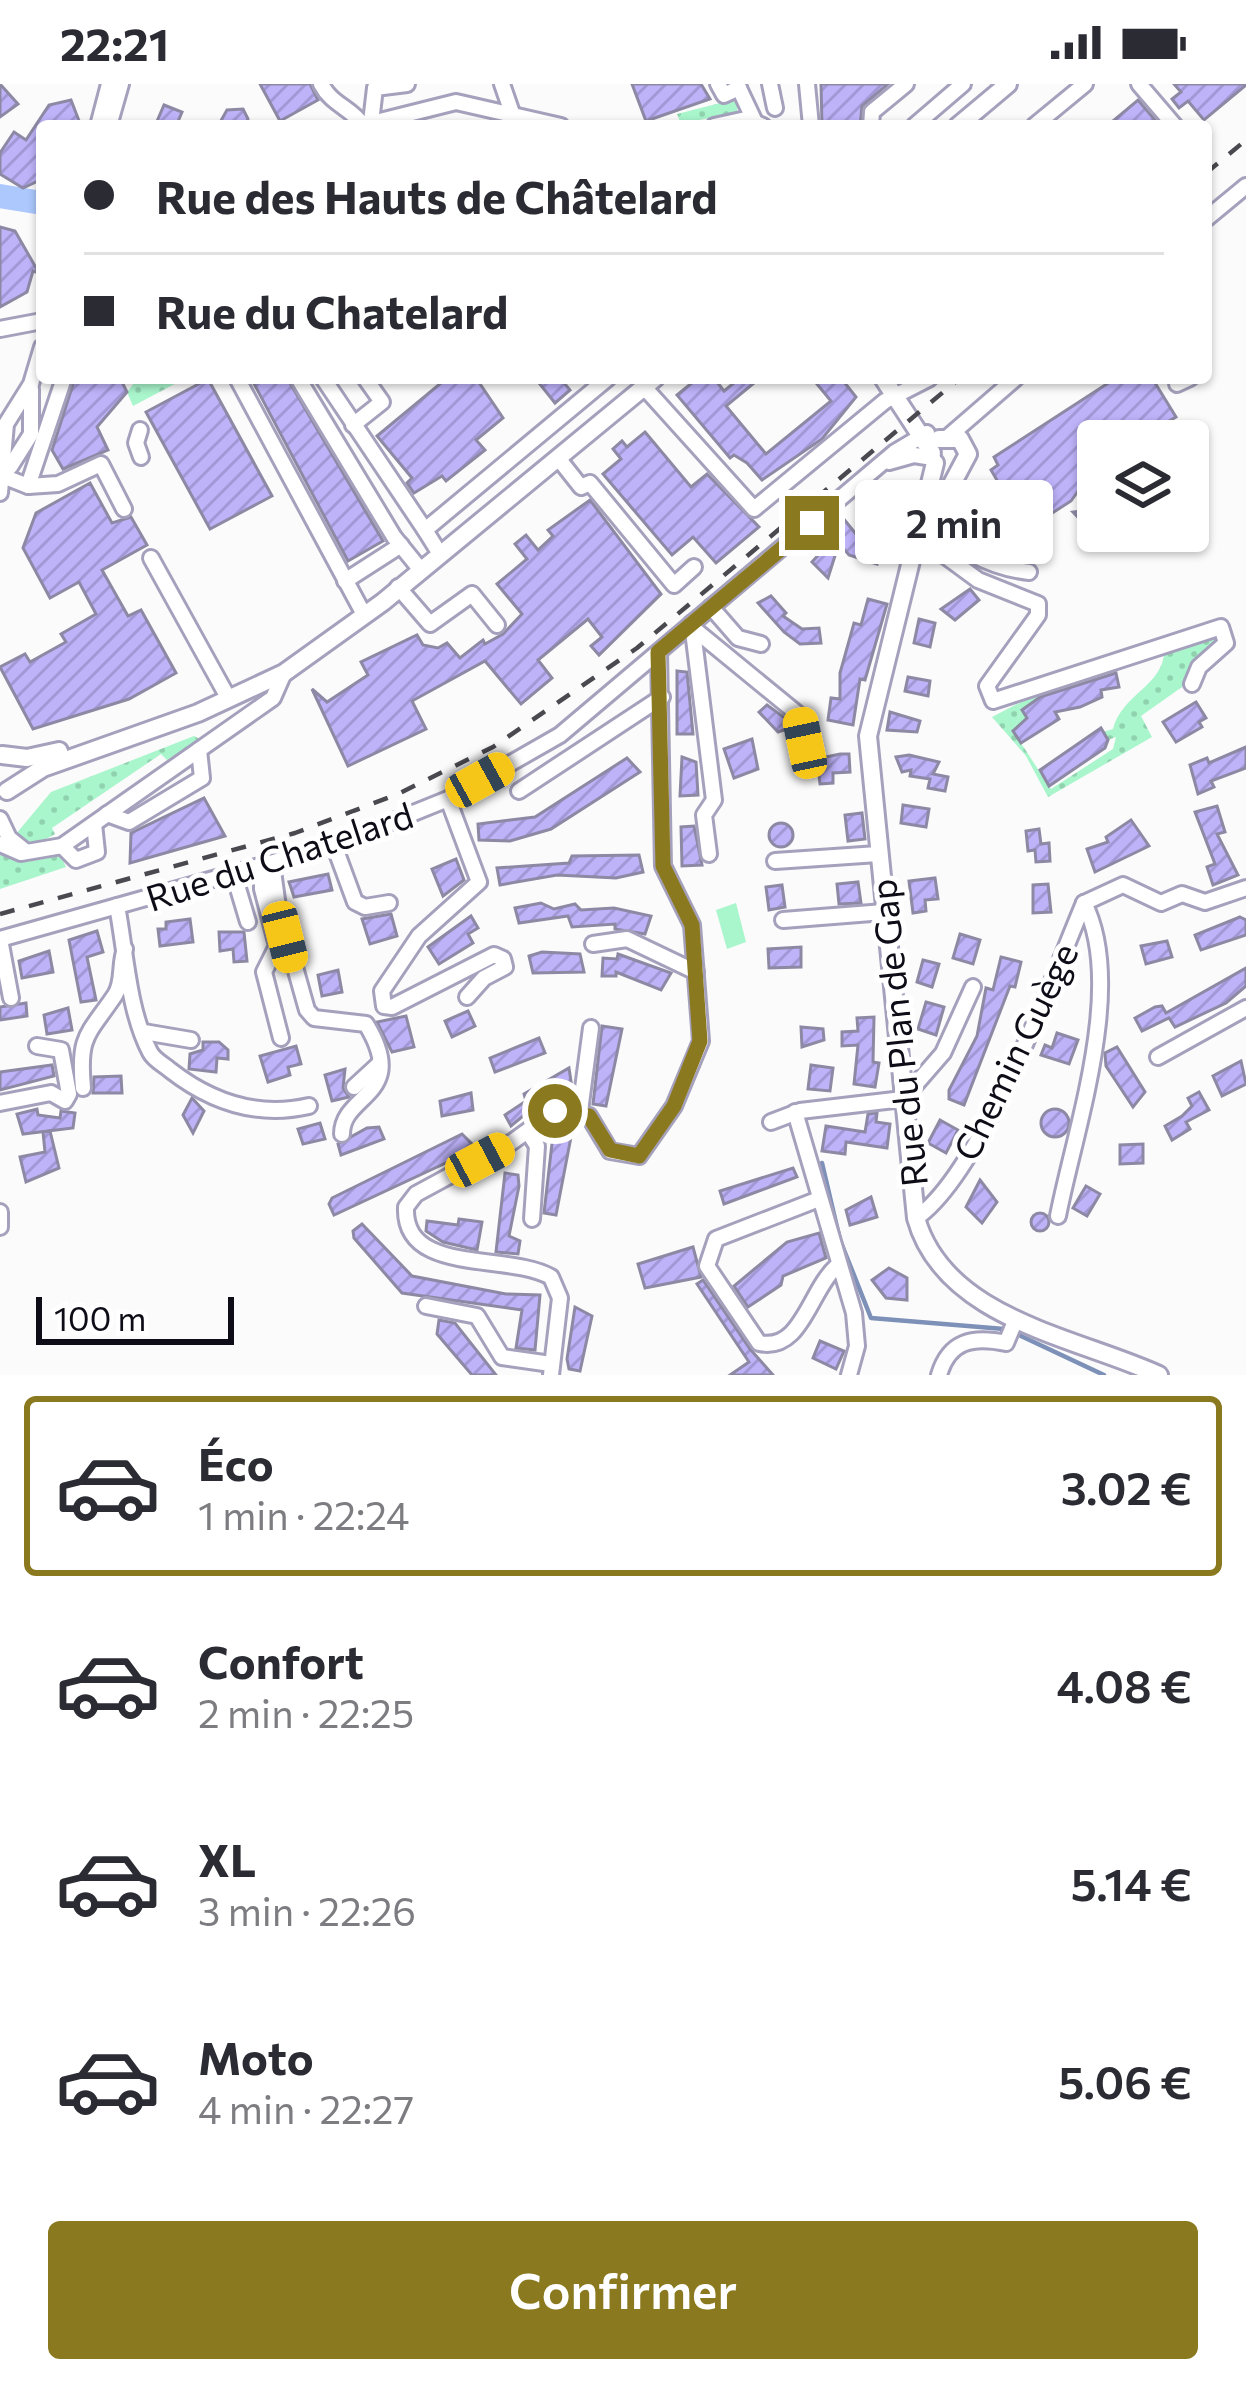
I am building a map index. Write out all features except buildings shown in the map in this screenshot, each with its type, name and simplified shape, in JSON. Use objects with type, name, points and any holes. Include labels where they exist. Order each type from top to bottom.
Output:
[{"type":"main road","points":[[965,120],[1008,84]]},
{"type":"main road","points":[[4,799],[43,768],[198,713],[284,673],[440,554],[648,384]]},
{"type":"main road","points":[[886,384],[930,443],[943,470],[958,470]]},
{"type":"main road","points":[[915,555],[966,460],[967,447],[930,443]]},
{"type":"main road","points":[[915,555],[928,496],[930,443]]},
{"type":"main road","name":"Rue du Plan de Gap","points":[[915,555],[868,736],[921,1238],[946,1273],[1016,1319],[1159,1375]]},
{"type":"main road","points":[[4,799],[1,754],[40,757],[225,692],[398,587]]},
{"type":"street","points":[[106,120],[116,84]]},
{"type":"street","points":[[322,84],[330,101],[361,120]]},
{"type":"street","points":[[366,120],[374,86],[407,84]]},
{"type":"street","points":[[457,102],[461,84]]},
{"type":"street","points":[[502,84],[512,113]]},
{"type":"street","points":[[718,84],[724,95],[738,86],[757,120]]},
{"type":"street","points":[[770,84],[776,108]]},
{"type":"street","points":[[807,84],[810,120]]},
{"type":"street","points":[[872,120],[872,112],[906,84]]},
{"type":"street","points":[[1041,120],[1085,84]]},
{"type":"street","points":[[1139,84],[1170,120]]},
{"type":"street","points":[[920,120],[955,86]]},
{"type":"street","points":[[382,120],[457,102],[539,120]]},
{"type":"street","points":[[1212,214],[1246,186]]},
{"type":"street","points":[[0,329],[36,322]]},
{"type":"street","points":[[2,485],[9,424],[36,367]]},
{"type":"street","points":[[28,486],[62,384]]},
{"type":"street","points":[[240,384],[361,609]]},
{"type":"street","points":[[302,384],[420,569]]},
{"type":"street","points":[[327,384],[440,554]]},
{"type":"street","points":[[353,425],[382,403],[369,384]]},
{"type":"street","points":[[425,530],[601,384]]},
{"type":"street","points":[[652,384],[754,509],[892,397],[919,384]]},
{"type":"street","name":"Rue du Chatelard","points":[[0,939],[267,866],[448,799],[560,735],[879,467],[930,443],[1009,384]]},
{"type":"street","points":[[575,405],[594,428]]},
{"type":"street","points":[[967,447],[978,410]]},
{"type":"street","points":[[2,485],[22,442],[9,424]]},
{"type":"street","points":[[140,430],[136,443],[141,457]]},
{"type":"street","points":[[879,467],[930,443]]},
{"type":"street","points":[[558,458],[581,488],[590,483],[674,585],[694,567]]},
{"type":"street","points":[[2,485],[58,484],[101,464],[124,509]]},
{"type":"street","points":[[928,496],[930,526],[944,555],[979,580],[1038,604],[1038,615],[987,686],[993,701],[1221,628],[1226,643],[1199,667],[1192,684]]},
{"type":"street","points":[[930,526],[962,547],[1028,572]]},
{"type":"street","points":[[345,581],[401,545]]},
{"type":"street","points":[[151,558],[225,692]]},
{"type":"street","points":[[398,587],[430,624],[472,594],[497,625]]},
{"type":"street","points":[[711,607],[738,638],[761,644]]},
{"type":"street","points":[[693,626],[799,716],[805,743]]},
{"type":"street","points":[[693,626],[714,800],[704,815],[709,854]]},
{"type":"street","points":[[591,1028],[580,1111],[616,1154],[630,1158],[645,1150],[696,1063],[700,1041],[692,925],[663,866],[658,652]]},
{"type":"street","points":[[0,844],[14,853],[62,846],[273,698],[284,673]]},
{"type":"street","points":[[519,791],[662,697]]},
{"type":"street","points":[[101,819],[129,822],[202,778],[199,750]]},
{"type":"street","points":[[448,799],[479,882],[419,936],[382,991],[384,1006],[392,1006],[494,956],[502,959],[506,967],[484,977],[467,997]]},
{"type":"street","points":[[0,819],[19,848],[35,852]]},
{"type":"street","points":[[62,846],[76,860],[97,852],[101,819]]},
{"type":"street","points":[[334,845],[355,902],[365,907],[389,904]]},
{"type":"street","points":[[775,861],[878,854]]},
{"type":"street","points":[[267,866],[262,889],[277,946],[264,972],[281,1038]]},
{"type":"street","points":[[267,866],[308,1010],[314,1018],[366,1024],[379,1064],[378,1088],[348,1113],[342,1134]]},
{"type":"street","points":[[234,875],[248,922]]},
{"type":"street","points":[[1084,903],[1123,885],[1161,903],[1182,894],[1205,902],[1246,888]]},
{"type":"street","name":"Chemin Guège","points":[[1058,1216],[1071,1151],[1084,1116],[1095,1009],[1100,934],[1084,903]]},
{"type":"street","name":"Chemin Guège","points":[[916,1218],[935,1202],[980,1130],[1084,903]]},
{"type":"street","points":[[117,906],[151,1056],[190,1087],[229,1104],[271,1112],[308,1106]]},
{"type":"street","points":[[783,920],[884,912]]},
{"type":"street","points":[[0,939],[11,998]]},
{"type":"street","points":[[593,944],[627,939],[696,972]]},
{"type":"street","points":[[83,1088],[82,1039],[119,987],[118,965],[125,949]]},
{"type":"street","points":[[771,1122],[795,1112],[903,1099],[944,1053],[973,987]]},
{"type":"street","points":[[1158,1057],[1246,1008]]},
{"type":"street","points":[[144,1032],[191,1040]]},
{"type":"street","points":[[0,1103],[51,1094],[65,1101],[69,1094],[62,1050],[37,1046]]},
{"type":"street","points":[[354,1087],[379,1064]]},
{"type":"street","points":[[426,1306],[477,1316],[502,1357],[551,1370],[560,1298],[551,1277],[527,1267],[424,1250],[405,1222],[406,1207],[416,1194],[528,1132],[555,1111],[580,1111]]},
{"type":"street","points":[[795,1112],[837,1265],[848,1288],[857,1346],[849,1375]]},
{"type":"street","points":[[528,1132],[537,1146],[532,1220]]},
{"type":"street","points":[[819,1199],[716,1239],[707,1266],[759,1342],[775,1346],[789,1341],[823,1279],[837,1265]]},
{"type":"street","points":[[0,1212],[0,1227]]},
{"type":"street","points":[[939,1375],[945,1354],[959,1344],[982,1338],[1006,1343],[1016,1319]]},
{"type":"green space","points":[[732,100],[738,104],[737,112],[700,120],[679,120],[677,114]]},
{"type":"green space","points":[[133,384],[175,384],[133,406],[127,392]]},
{"type":"green space","points":[[1216,630],[1222,638],[1189,682],[1141,716],[1152,737],[1048,797],[1026,756],[992,717],[1017,704],[1022,710],[1013,731],[1051,789],[1113,749],[1116,737],[1108,740],[1103,732],[1113,729],[1125,706],[1159,671],[1164,647]]},
{"type":"green space","points":[[1117,663],[1116,673],[1099,675],[1098,682],[1066,685],[1049,699],[1044,695],[1022,710],[1017,704]]},
{"type":"green space","points":[[194,736],[200,739],[167,760],[161,754],[52,828],[55,834],[50,837],[30,841],[15,835],[51,792]]},
{"type":"green space","points":[[0,855],[25,862],[61,856],[66,867],[0,889]]},
{"type":"green space","points":[[736,903],[746,942],[727,949],[716,910]]},
{"type":"waterway","points":[[0,196],[36,202]]},
{"type":"waterway","points":[[822,1163],[840,1240],[871,1318],[1004,1329]]},
{"type":"waterway","points":[[1021,1336],[1104,1375]]},
{"type":"railway","points":[[1212,168],[1246,140]]},
{"type":"railway","points":[[0,914],[295,833],[398,794],[493,747],[637,648],[953,384]]},
{"type":"route","points":[[555,1111],[580,1111],[595,1122],[610,1150],[623,1157],[639,1156],[674,1106],[696,1063],[700,1041],[692,925],[663,866],[662,658],[658,652],[812,523]]}]
